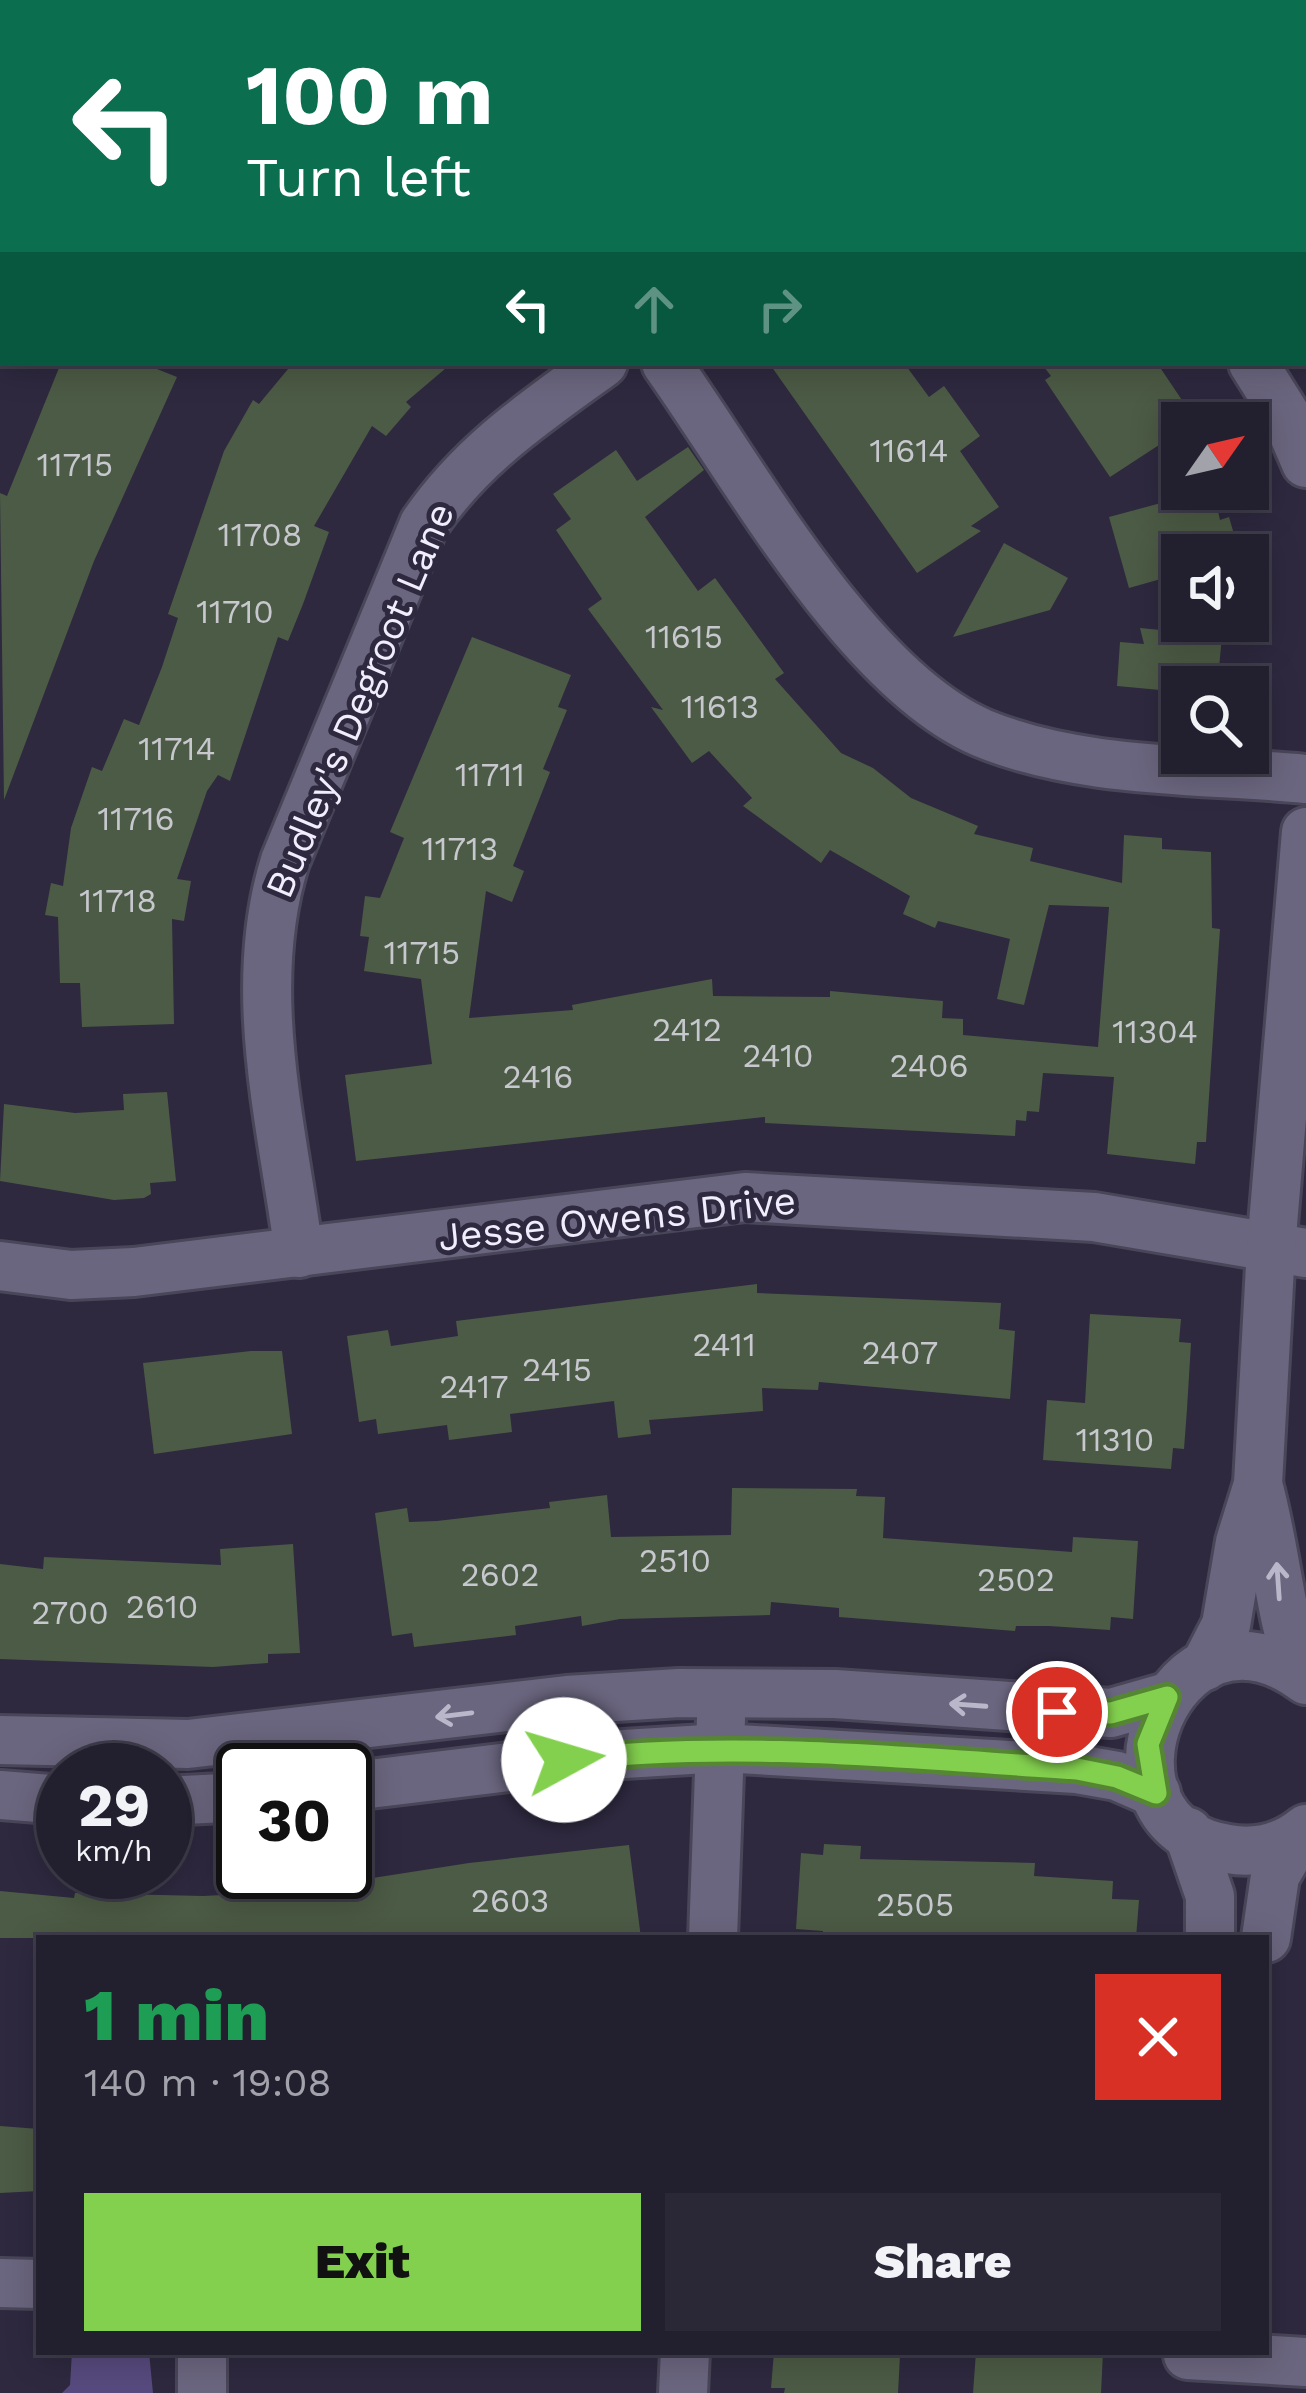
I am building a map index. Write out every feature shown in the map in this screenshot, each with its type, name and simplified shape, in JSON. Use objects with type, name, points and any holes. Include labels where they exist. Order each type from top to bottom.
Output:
[{"type":"street","name":"Budley's Degroot Lane","points":[[299,1253],[264,983],[268,916],[284,861],[424,524],[453,481],[490,444],[599,366]]},
{"type":"street","points":[[668,366],[849,624],[901,681],[939,709],[983,733],[1075,759],[1306,779]]},
{"type":"street","points":[[1255,366],[1285,414],[1306,463]]},
{"type":"street","points":[[0,1740],[188,1744],[567,1700],[835,1694],[1111,1713],[1167,1697],[1205,1666],[1226,1624],[1240,1542],[1258,1484],[1288,1251],[1306,832]]},
{"type":"street","name":"Jesse Owens Drive","points":[[0,1266],[70,1275],[134,1272],[746,1197],[1094,1217],[1288,1251]]},
{"type":"street","points":[[1258,1484],[1276,1549],[1280,1615],[1304,1678]]},
{"type":"street","points":[[1205,1666],[1255,1658],[1304,1678]]},
{"type":"street","points":[[713,1935],[720,1696]]},
{"type":"street","points":[[1156,1793],[1148,1744],[1167,1697]]},
{"type":"street","points":[[372,1784],[608,1755],[722,1748],[1077,1769],[1117,1777],[1156,1793],[1188,1832],[1210,1896],[1210,1935]]},
{"type":"street","points":[[0,1795],[36,1798]]},
{"type":"street","points":[[1188,1832],[1218,1847],[1252,1851],[1303,1832]]},
{"type":"street","points":[[1266,1935],[1275,1876],[1303,1832]]},
{"type":"street","points":[[0,2283],[36,2284]]},
{"type":"street","points":[[202,2355],[202,2393]]},
{"type":"street","points":[[683,2393],[686,2355]]},
{"type":"street","points":[[1187,2367],[1306,2362]]},
{"type":"shaded area","points":[[72,2355],[149,2355],[153,2393],[62,2393],[70,2385]]},
{"type":"building","points":[[60,366],[150,366],[177,377],[94,561],[4,800],[0,493],[7,496]]},
{"type":"building","points":[[291,366],[448,366],[406,402],[411,407],[386,436],[372,426],[314,526],[329,532],[303,604],[288,641],[278,637],[230,781],[218,775],[207,791],[177,879],[191,881],[184,921],[172,919],[174,1024],[82,1027],[80,983],[60,983],[58,917],[45,915],[51,883],[63,886],[71,828],[92,767],[102,771],[124,719],[139,725],[178,618],[168,614],[224,451],[253,400],[259,404]]},
{"type":"building","points":[[771,366],[906,366],[929,397],[944,386],[980,436],[960,451],[999,507],[971,526],[981,531],[917,573]]},
{"type":"building","points":[[1043,366],[1159,366],[1183,402],[1161,402],[1161,444],[1110,477],[1045,380],[1051,376]]},
{"type":"building","points":[[688,447],[704,470],[645,517],[698,591],[715,578],[784,673],[775,679],[841,753],[873,768],[911,798],[978,826],[974,834],[1033,848],[1030,861],[1122,883],[1124,835],[1162,838],[1162,849],[1211,852],[1212,928],[1220,929],[1206,1142],[1197,1142],[1195,1164],[1107,1154],[1114,1077],[1043,1073],[1039,1112],[1027,1111],[1026,1121],[1016,1120],[1015,1136],[765,1123],[765,1117],[356,1161],[345,1075],[432,1064],[421,979],[364,971],[369,937],[360,936],[365,896],[380,898],[404,838],[390,832],[472,637],[571,675],[558,707],[567,710],[543,769],[550,772],[513,866],[524,871],[512,902],[486,891],[469,1018],[573,1010],[572,1005],[712,979],[713,996],[830,997],[830,991],[943,1001],[942,1018],[963,1019],[963,1035],[1098,1047],[1109,907],[1049,905],[1024,1005],[997,999],[1010,939],[938,921],[935,928],[903,914],[910,896],[830,850],[821,863],[743,806],[752,798],[709,751],[692,763],[651,707],[663,710],[588,609],[602,599],[556,530],[571,519],[553,494],[616,450],[637,481]]},
{"type":"building","points":[[1161,503],[1161,510],[1218,510],[1220,520],[1229,517],[1234,534],[1161,534],[1161,579],[1129,588],[1109,517]]},
{"type":"building","points":[[1004,543],[1068,578],[1050,610],[953,637]]},
{"type":"building","points":[[1140,628],[1161,630],[1161,642],[1221,642],[1219,666],[1161,666],[1161,690],[1117,686],[1120,642],[1144,644]]},
{"type":"building","points":[[167,1092],[176,1181],[150,1183],[151,1194],[144,1198],[114,1200],[0,1181],[4,1104],[75,1113],[124,1110],[123,1094]]},
{"type":"building","points":[[757,1284],[757,1293],[1001,1303],[999,1329],[1015,1331],[1010,1399],[819,1382],[818,1390],[762,1388],[763,1411],[649,1420],[651,1434],[618,1438],[614,1401],[510,1414],[512,1432],[449,1440],[447,1425],[378,1434],[376,1419],[359,1422],[347,1336],[388,1330],[391,1346],[458,1336],[456,1321]]},
{"type":"building","points":[[1090,1314],[1181,1319],[1179,1342],[1191,1343],[1187,1409],[1184,1449],[1173,1448],[1171,1469],[1043,1460],[1047,1400],[1085,1403]]},
{"type":"building","points":[[282,1351],[292,1434],[154,1454],[143,1363]]},
{"type":"building","points":[[732,1488],[857,1489],[856,1496],[885,1497],[883,1538],[1072,1552],[1073,1537],[1138,1541],[1133,1619],[1111,1617],[1110,1630],[1016,1626],[1015,1631],[839,1617],[839,1608],[771,1602],[770,1615],[620,1619],[582,1626],[581,1616],[515,1626],[516,1635],[414,1647],[412,1633],[392,1636],[375,1513],[407,1508],[409,1522],[437,1521],[550,1508],[549,1502],[607,1495],[611,1537],[731,1535]]},
{"type":"building","points":[[293,1544],[300,1653],[268,1654],[268,1663],[213,1667],[0,1659],[0,1564],[43,1569],[44,1557],[221,1565],[220,1549]]},
{"type":"building","points":[[824,1844],[861,1846],[860,1859],[1035,1863],[1034,1876],[1113,1881],[1112,1899],[1139,1900],[1136,1935],[822,1935],[823,1931],[796,1929],[801,1853],[823,1855]]},
{"type":"building","points":[[629,1845],[641,1935],[0,1938],[0,1891],[36,1894],[36,1899],[216,1895],[216,1899],[372,1899],[372,1878]]},
{"type":"building","points":[[0,2126],[36,2129],[36,2191],[0,2193]]},
{"type":"building","points":[[774,2355],[900,2355],[898,2393],[784,2393],[785,2388],[771,2388]]},
{"type":"building","points":[[976,2355],[1103,2355],[1101,2393],[973,2393]]},
{"type":"route","points":[[564,1760],[722,1748],[799,1750],[1077,1769],[1117,1777],[1156,1793],[1148,1744],[1167,1697],[1111,1713],[1057,1712]]}]
